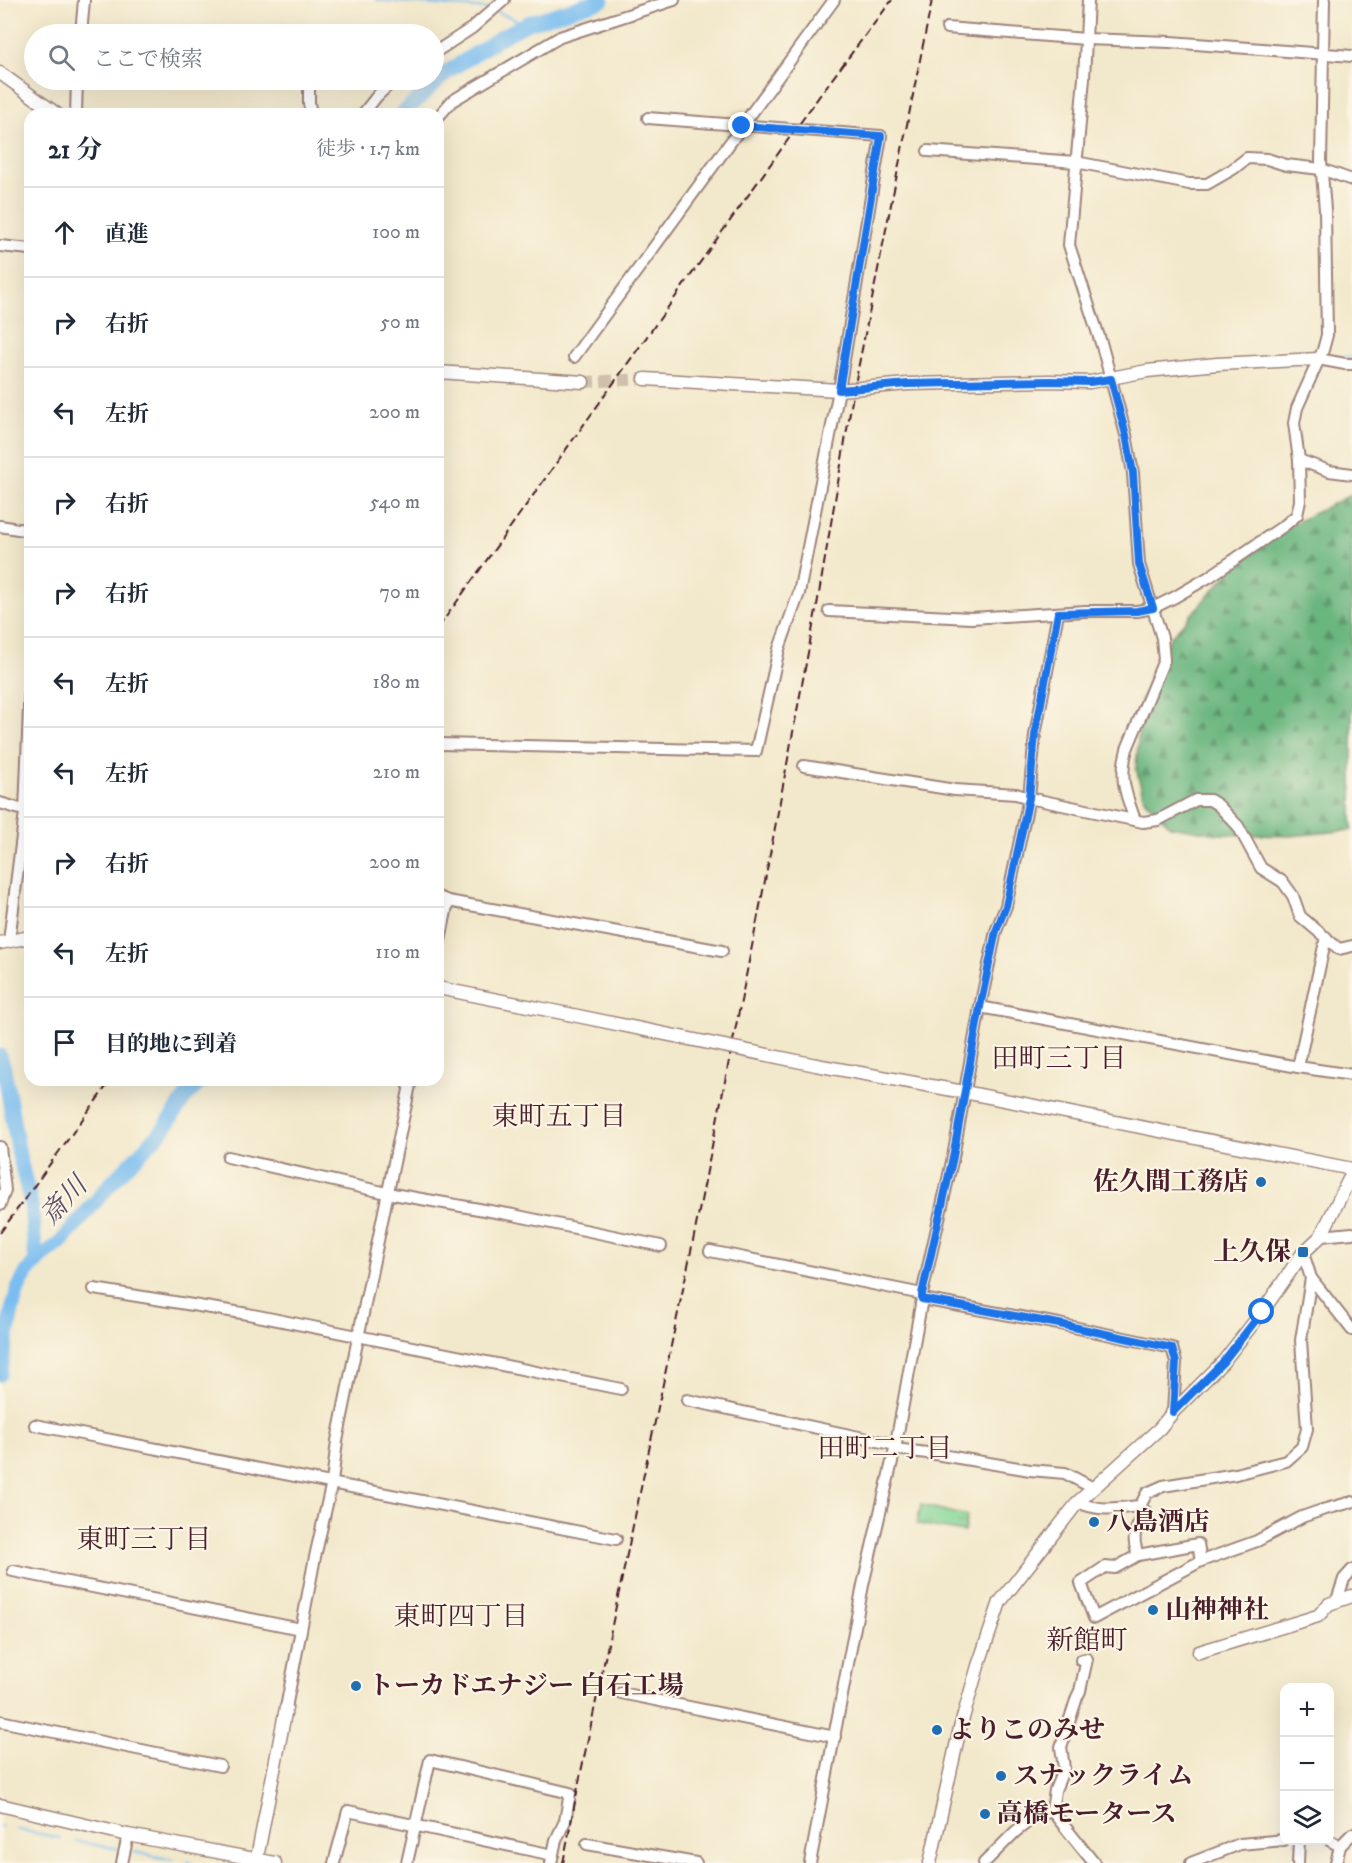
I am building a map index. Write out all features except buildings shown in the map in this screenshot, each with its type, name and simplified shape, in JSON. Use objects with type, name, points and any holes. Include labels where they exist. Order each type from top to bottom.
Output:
[{"type":"street","points":[[82,24],[84,0]]},
{"type":"street","points":[[444,46],[472,28],[504,0]]},
{"type":"street","points":[[444,110],[452,101],[560,37],[674,0]]},
{"type":"street","points":[[574,357],[834,0]]},
{"type":"street","points":[[1088,0],[1069,245],[1083,284],[1126,435],[1133,473],[1139,564],[1162,638],[1164,660],[1123,763],[1122,782],[1135,820]]},
{"type":"street","points":[[829,611],[971,618],[1137,611],[1153,608],[1209,577],[1285,525],[1297,514],[1300,501],[1299,460],[1294,423],[1297,408],[1323,351],[1327,336],[1325,210],[1321,169],[1324,0]]},
{"type":"street","points":[[947,28],[1352,56]]},
{"type":"street","points":[[0,73],[49,108]]},
{"type":"street","points":[[76,90],[76,108]]},
{"type":"street","points":[[309,90],[310,108]]},
{"type":"street","points":[[367,108],[383,90]]},
{"type":"street","points":[[444,744],[756,751],[779,649],[798,593],[839,390],[881,136],[648,118]]},
{"type":"street","points":[[928,151],[1076,162],[1189,184],[1207,184],[1247,158],[1268,159],[1286,165],[1321,169],[1352,180]]},
{"type":"street","points":[[0,246],[24,248]]},
{"type":"street","points":[[645,379],[839,390],[908,384],[1090,382],[1147,371],[1217,364],[1318,359],[1352,364]]},
{"type":"street","points":[[444,372],[583,381]]},
{"type":"street","points":[[1299,460],[1329,471],[1352,474]]},
{"type":"street","points":[[0,526],[24,530]]},
{"type":"street","points":[[810,1863],[863,1585],[896,1447],[922,1296],[953,1157],[980,1007],[996,931],[1006,906],[1029,798],[1036,725],[1058,613]]},
{"type":"street","points":[[804,766],[955,790],[1017,794],[1143,822],[1158,820],[1196,800],[1210,800],[1238,826],[1262,868],[1283,882],[1293,896],[1300,915],[1339,950],[1352,946]]},
{"type":"street","points":[[0,803],[24,811]]},
{"type":"street","points":[[24,829],[4,942],[24,938]]},
{"type":"street","points":[[444,899],[722,951]]},
{"type":"street","points":[[1298,1067],[1326,937]]},
{"type":"street","points":[[444,989],[1352,1171],[1321,1236],[1303,1253],[1262,1312],[1223,1362],[1160,1428],[1078,1502],[1000,1602],[960,1728],[930,1863]]},
{"type":"street","points":[[980,1007],[1298,1067],[1352,1075]]},
{"type":"street","points":[[257,1861],[301,1629],[332,1482],[341,1420],[410,1086]]},
{"type":"street","points":[[0,1147],[0,1205]]},
{"type":"street","points":[[228,1157],[387,1193],[513,1215],[661,1246]]},
{"type":"street","points":[[1321,1236],[1352,1233]]},
{"type":"street","points":[[710,1251],[1172,1348],[1176,1362],[1173,1412]]},
{"type":"street","points":[[1303,1253],[1311,1278],[1352,1330]]},
{"type":"street","points":[[1140,1506],[1147,1493],[1164,1486],[1269,1466],[1286,1461],[1302,1448],[1307,1429],[1301,1340],[1311,1278]]},
{"type":"street","points":[[94,1289],[248,1314],[621,1389]]},
{"type":"street","points":[[687,1400],[896,1447],[1030,1470],[1065,1473],[1093,1488]]},
{"type":"street","points":[[35,1425],[616,1539]]},
{"type":"street","points":[[1078,1502],[1089,1508],[1140,1506]]},
{"type":"street","points":[[1201,1561],[1198,1544],[1138,1555],[1115,1568],[1105,1567],[1081,1583],[1094,1618],[1201,1561],[1257,1541],[1312,1513],[1352,1503]]},
{"type":"street","points":[[1138,1555],[1133,1542],[1136,1527],[1146,1512],[1140,1506]]},
{"type":"street","points":[[13,1570],[301,1629]]},
{"type":"street","points":[[1337,1600],[1344,1579],[1352,1570]]},
{"type":"street","points":[[1199,1652],[1318,1616],[1329,1604],[1352,1596]]},
{"type":"street","points":[[1081,1660],[1087,1659],[1080,1691],[1061,1747],[1064,1768],[1055,1790],[1052,1811],[1094,1863]]},
{"type":"street","points":[[621,1693],[835,1737]]},
{"type":"street","points":[[0,1721],[220,1766]]},
{"type":"street","points":[[334,1863],[348,1811],[414,1826],[552,1859],[556,1840],[565,1821],[570,1793],[430,1760],[414,1826],[407,1863]]},
{"type":"street","points":[[0,1805],[129,1835],[275,1863]]},
{"type":"street","points":[[984,1863],[1015,1832],[1034,1817],[1052,1811]]},
{"type":"street","points":[[1336,1863],[1340,1846],[1352,1834]]},
{"type":"street","points":[[122,1863],[129,1835]]},
{"type":"street","points":[[1191,1863],[1240,1844],[1280,1840]]},
{"type":"street","points":[[1334,1843],[1340,1846]]},
{"type":"street","points":[[586,1844],[696,1863]]},
{"type":"street","points":[[1299,1845],[1299,1863]]},
{"type":"green space","points":[[1352,494],[1352,830],[1290,836],[1218,834],[1170,826],[1144,799],[1136,768],[1141,700],[1170,638],[1257,542]]},
{"type":"green space","points":[[921,1505],[967,1516],[964,1532],[917,1524]]},
{"type":"waterway","points":[[376,0],[489,9]]},
{"type":"waterway","name":"斎川","points":[[444,75],[501,37],[528,23],[602,0]]},
{"type":"waterway","points":[[497,12],[527,24]]},
{"type":"waterway","name":"斎川","points":[[408,108],[428,90]]},
{"type":"waterway","points":[[1331,356],[1352,358]]},
{"type":"waterway","points":[[0,1056],[31,1204],[36,1262]]},
{"type":"waterway","name":"斎川","points":[[0,1374],[12,1310],[18,1289],[27,1272],[62,1241],[112,1182],[163,1130],[187,1095],[197,1086]]},
{"type":"waterway","points":[[15,1829],[60,1838]]},
{"type":"waterway","points":[[75,1841],[118,1849]]},
{"type":"waterway","points":[[133,1852],[174,1860]]},
{"type":"tunnel","points":[[583,382],[645,379]]},
{"type":"railway","points":[[444,620],[823,91],[892,0]]},
{"type":"railway","points":[[563,1863],[690,1256],[764,886],[817,605],[854,389],[932,0]]},
{"type":"railway","points":[[0,1233],[107,1086]]},
{"type":"place","name":"佐久間工務店","points":[[1261,1182]]},
{"type":"place","name":"上久保","points":[[1303,1252]]},
{"type":"place","name":"八島酒店","points":[[1094,1522]]},
{"type":"place","name":"山神神社","points":[[1153,1610]]},
{"type":"place","name":"トーカドエナジー 白石工場","points":[[356,1686]]},
{"type":"place","name":"よりこのみせ","points":[[937,1730]]},
{"type":"place","name":"スナックライム","points":[[1001,1776]]},
{"type":"place","name":"高橋モータース","points":[[985,1814]]},
{"type":"district","name":"田町三丁目","points":[[1059,1059]]},
{"type":"district","name":"東町五丁目","points":[[559,1117]]},
{"type":"district","name":"田町二丁目","points":[[885,1449]]},
{"type":"district","name":"東町三丁目","points":[[144,1540]]},
{"type":"district","name":"東町四丁目","points":[[461,1617]]},
{"type":"district","name":"新館町","points":[[1087,1641]]},
{"type":"route","points":[[742,126],[881,136],[839,390],[908,384],[1090,382],[1111,379],[1126,435],[1133,473],[1139,564],[1153,608],[1137,611],[1058,613],[1035,735],[1029,798],[1006,906],[996,931],[953,1157],[922,1299],[1059,1324],[1172,1348],[1176,1362],[1173,1412],[1223,1362],[1262,1312]]}]
